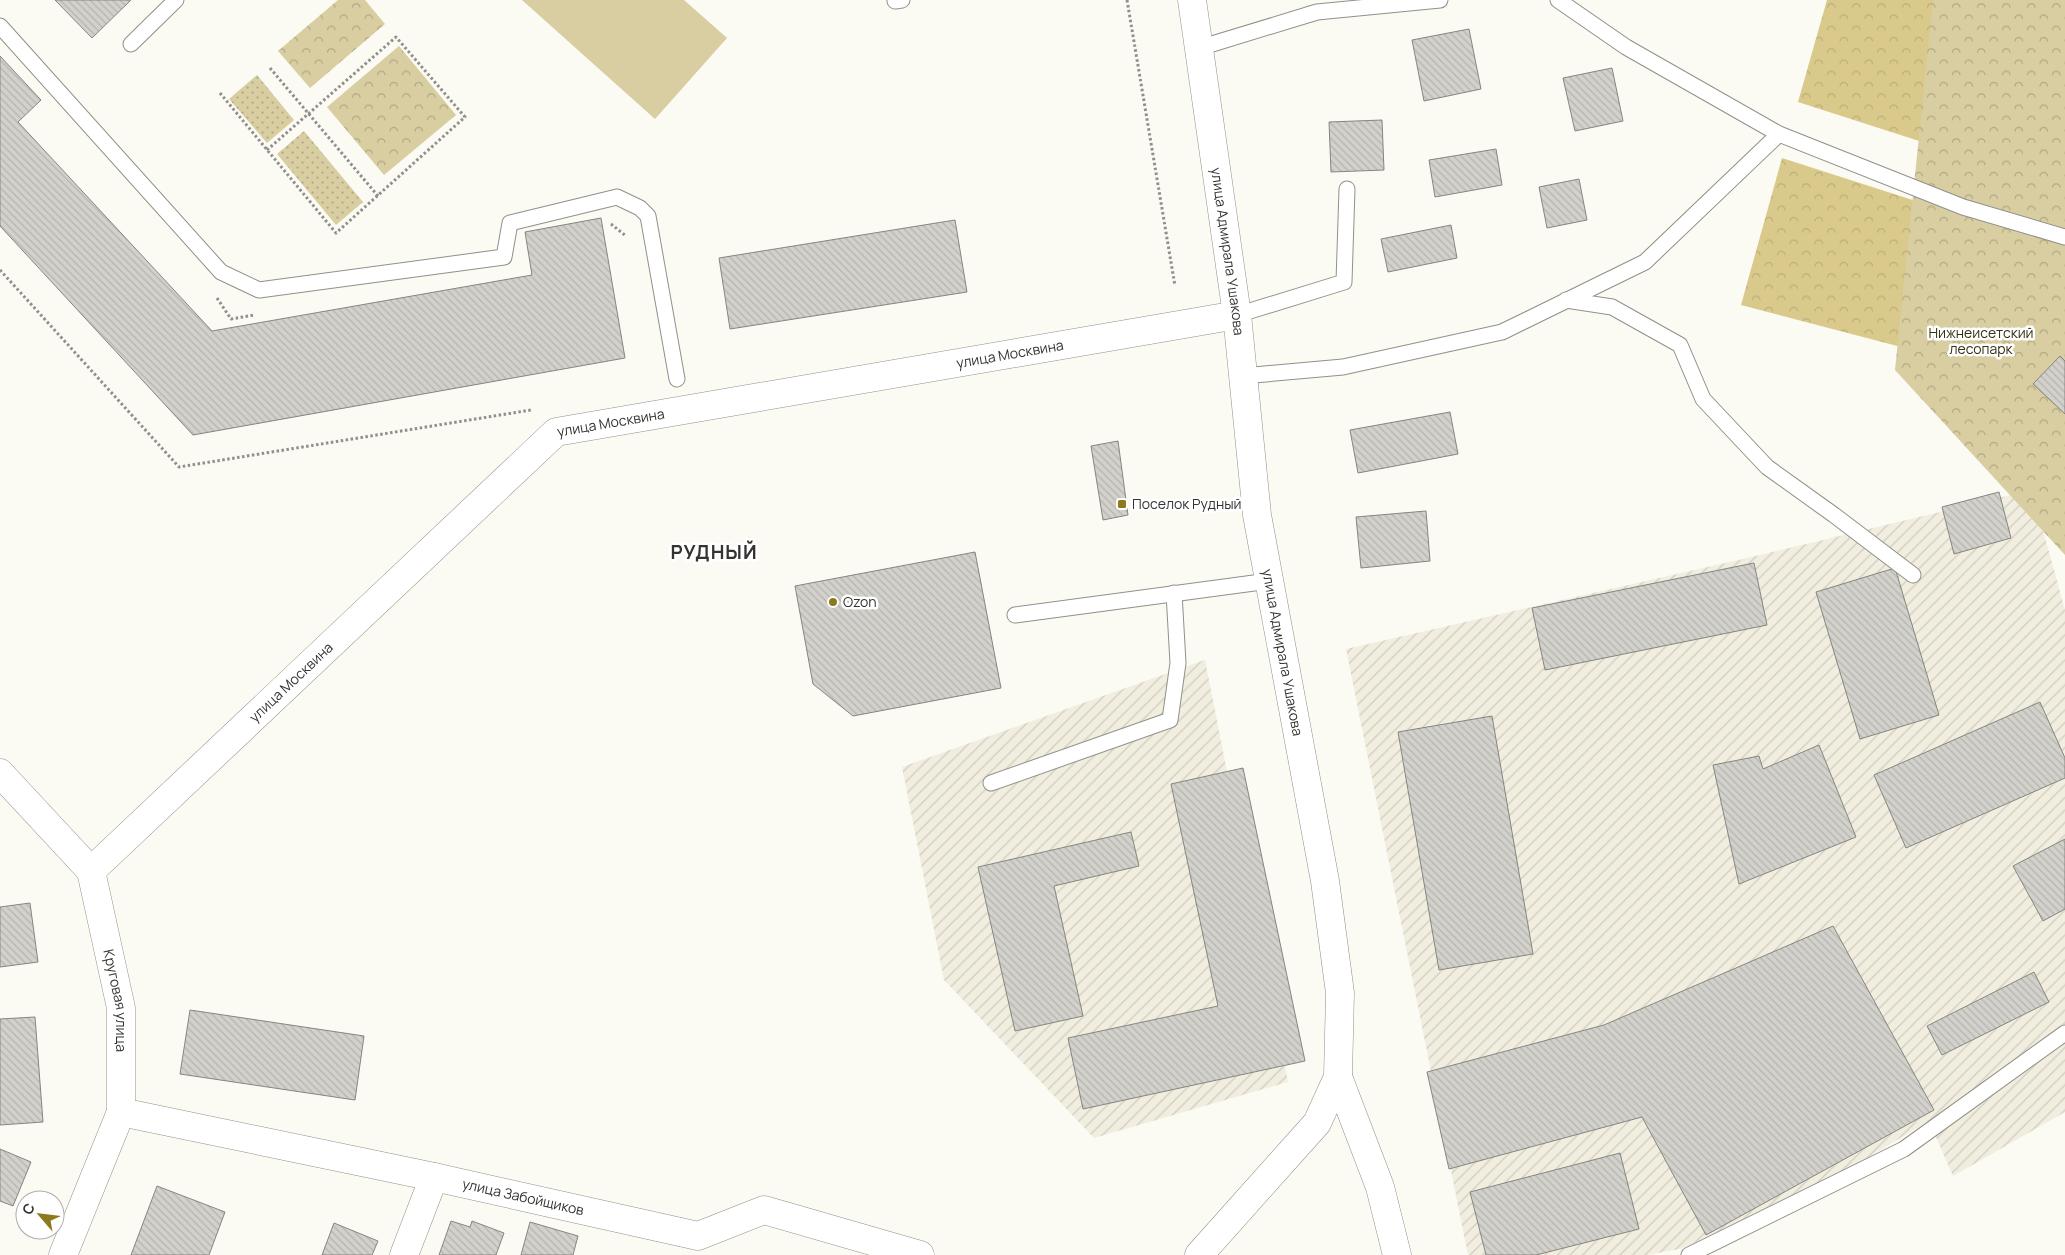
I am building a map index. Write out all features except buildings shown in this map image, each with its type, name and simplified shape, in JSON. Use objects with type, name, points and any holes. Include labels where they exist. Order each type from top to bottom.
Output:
[{"type":"street","name":"улица Адмирала Ушакова","points":[[1192,0],[1237,315],[1257,515],[1325,881],[1340,993],[1338,1076],[1316,1123],[1199,1255]]},
{"type":"street","name":"улица Москвина","points":[[91,871],[556,432],[1237,315]]},
{"type":"street","points":[[0,773],[91,871]]},
{"type":"street","name":"Круговая улица","points":[[63,1255],[121,1112],[121,1008],[91,871]]},
{"type":"street","points":[[1338,1076],[1380,1187],[1398,1255]]},
{"type":"street","name":"улица Забойщиков","points":[[121,1112],[434,1176],[695,1245],[764,1210],[920,1255]]},
{"type":"street","points":[[404,1255],[434,1176]]},
{"type":"lane","points":[[131,44],[176,0]]},
{"type":"lane","points":[[1199,48],[1317,12],[1440,0]]},
{"type":"lane","points":[[1558,0],[1626,47],[1779,134],[1963,207],[2065,237]]},
{"type":"lane","points":[[0,26],[221,272],[260,290],[504,257],[510,223],[617,197],[640,208],[648,216],[677,379]]},
{"type":"lane","points":[[1243,376],[1343,367],[1502,332],[1645,262],[1779,134]]},
{"type":"lane","points":[[1237,315],[1344,282],[1347,189]]},
{"type":"lane","points":[[1566,300],[1612,307],[1680,344],[1703,399],[1767,467],[1913,575]]},
{"type":"lane","points":[[1015,615],[1269,580]]},
{"type":"lane","points":[[992,783],[1170,720],[1178,663],[1174,594]]},
{"type":"lane","points":[[1689,1255],[1904,1149],[2065,1033]]},
{"type":"path","points":[[1127,0],[1175,286]]},
{"type":"path","points":[[220,93],[267,150],[336,233],[465,117],[396,37],[267,150]]},
{"type":"path","points":[[270,68],[378,196]]},
{"type":"path","points":[[0,270],[179,467],[538,409]]},
{"type":"shaded area","points":[[2032,490],[2065,610],[2065,1112],[1953,1176],[1929,1121],[1860,1162],[1684,1248],[1648,1255],[1468,1255],[1346,649],[1743,559]]},
{"type":"shaded area","points":[[1205,660],[1288,1082],[1094,1138],[944,980],[902,767]]},
{"type":"green space","points":[[338,0],[365,0],[385,24],[310,88],[278,51]]},
{"type":"green space","points":[[522,0],[684,0],[727,38],[655,119]]},
{"type":"green space","points":[[1827,0],[2065,0],[2065,188],[1798,102]]},
{"type":"green space","name":"Нижнеисетский лесопарк","points":[[1933,0],[2065,0],[2065,555],[1895,370]]},
{"type":"green space","points":[[399,46],[456,115],[384,175],[327,107]]},
{"type":"green space","points":[[257,75],[294,120],[267,143],[229,99]]},
{"type":"green space","points":[[304,131],[363,202],[336,225],[277,154]]},
{"type":"green space","points":[[1782,158],[2065,249],[2065,390],[1741,305]]},
{"type":"place","name":"Поселок Рудный","points":[[1122,504]]},
{"type":"place","name":"Ozon","points":[[833,602]]},
{"type":"district","name":"РУДНЫЙ","points":[[714,552]]}]
